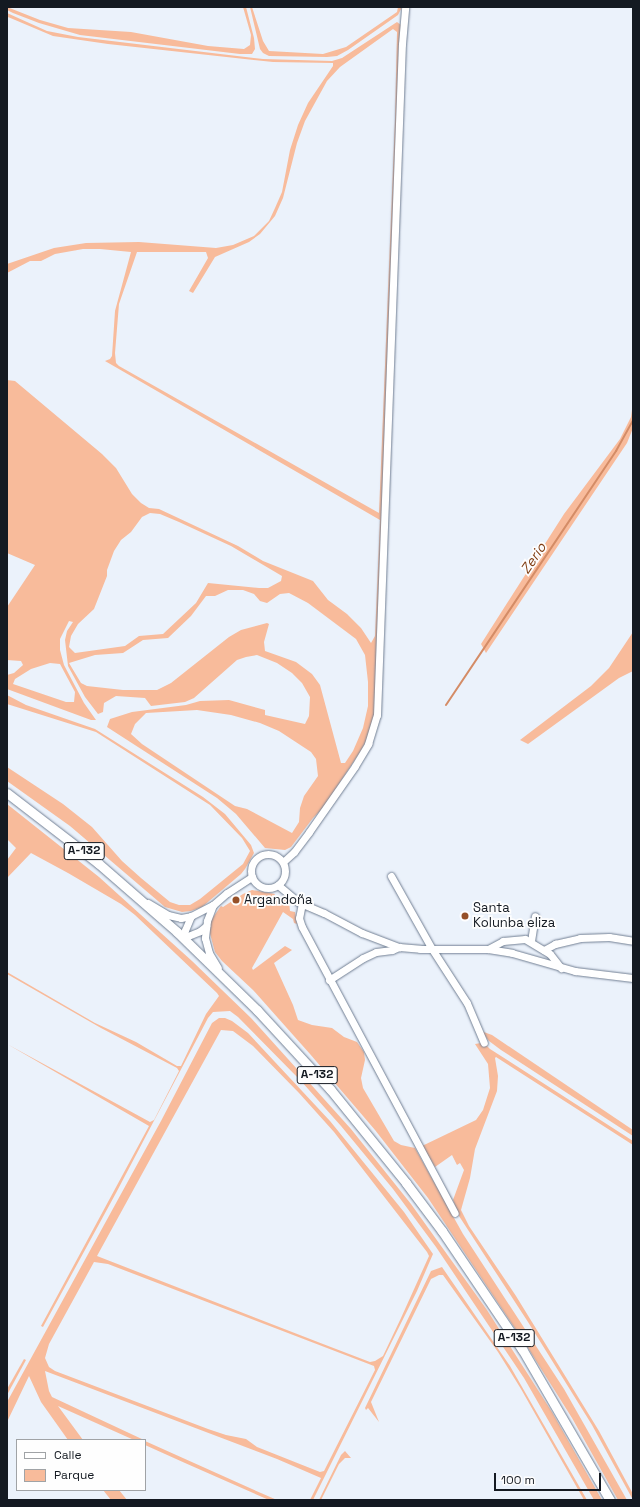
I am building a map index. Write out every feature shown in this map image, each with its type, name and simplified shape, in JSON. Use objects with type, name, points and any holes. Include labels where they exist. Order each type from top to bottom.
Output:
[{"type":"main road","name":"A-132","points":[[7,793],[65,836],[183,938],[221,973],[288,1042],[330,1089],[433,1219],[522,1349],[610,1500]]},
{"type":"street","points":[[283,862],[294,852],[309,832],[358,761],[368,744],[377,715],[402,44],[405,7]]},
{"type":"street","points":[[274,854],[283,862],[285,874],[278,885],[265,888],[257,884],[252,877],[251,866],[253,861],[262,855],[274,854]]},
{"type":"street","points":[[391,876],[432,949],[467,1003],[484,1043]]},
{"type":"street","points":[[135,895],[168,915],[181,918],[191,916],[213,905],[227,893],[252,877]]},
{"type":"street","points":[[278,885],[302,903],[362,933],[398,947],[432,949],[488,949],[525,957],[561,968],[633,978]]},
{"type":"street","points":[[302,903],[299,918],[329,980],[455,1213]]},
{"type":"street","points":[[213,905],[206,926],[205,938],[209,953],[221,973]]},
{"type":"street","points":[[191,916],[183,938],[192,936],[206,926]]},
{"type":"street","points":[[530,942],[536,916]]},
{"type":"street","points":[[544,950],[555,944],[580,938],[609,937],[633,941]]},
{"type":"street","points":[[488,949],[503,940],[525,939],[544,950],[561,968]]},
{"type":"street","points":[[329,980],[362,958],[376,952],[392,950],[398,947]]},
{"type":"green space","points":[[7,7],[40,20],[68,28],[131,32],[208,46],[244,49],[250,45],[251,35],[243,7],[246,7],[254,38],[255,49],[252,54],[240,54],[80,35],[39,23],[7,10]]},
{"type":"green space","points":[[250,7],[252,7],[263,41],[269,51],[323,54],[346,47],[397,12],[398,7],[402,7],[398,15],[348,50],[337,56],[327,57],[269,56],[263,53],[260,49]]},
{"type":"green space","points":[[7,13],[47,31],[78,37],[263,59],[332,61],[342,58],[397,22],[401,25],[375,713],[371,731],[362,749],[323,808],[313,818],[291,847],[285,850],[265,848],[236,814],[217,798],[107,727],[110,719],[132,712],[186,705],[200,701],[229,700],[265,710],[265,715],[305,724],[309,716],[310,697],[302,683],[292,673],[277,663],[257,655],[246,657],[237,660],[194,698],[185,702],[151,706],[145,698],[116,696],[104,703],[103,712],[98,714],[85,697],[68,666],[65,640],[67,631],[73,622],[69,621],[60,639],[60,650],[64,665],[84,703],[96,720],[91,720],[7,689],[7,675],[14,673],[23,665],[21,661],[7,660],[7,607],[35,565],[7,553],[7,380],[15,381],[102,454],[116,468],[132,494],[141,503],[149,508],[159,509],[238,546],[263,561],[313,581],[328,600],[347,614],[361,628],[371,643],[375,636],[380,520],[105,361],[110,359],[112,356],[115,311],[131,252],[83,249],[55,254],[41,261],[30,261],[7,273],[7,264],[54,248],[86,243],[139,242],[216,248],[233,245],[254,236],[269,221],[275,208],[282,192],[290,150],[298,125],[308,103],[333,66],[333,63],[273,62],[108,44],[53,36],[8,17]],"holes":[[[393,29],[397,32],[395,119],[379,513],[119,366],[116,363],[115,353],[119,304],[137,252],[206,252],[208,258],[189,291],[193,293],[215,257],[249,242],[260,234],[275,216],[283,198],[297,143],[305,121],[327,81],[340,67]],[[150,513],[160,514],[179,522],[231,546],[282,576],[281,581],[268,588],[208,583],[196,603],[163,634],[139,636],[125,646],[75,653],[69,647],[71,636],[78,624],[94,609],[107,576],[107,570],[114,551],[121,540],[131,532],[142,517]],[[228,590],[243,590],[254,594],[260,601],[267,603],[280,594],[289,593],[308,603],[356,639],[365,655],[368,682],[368,706],[363,728],[353,751],[345,763],[341,763],[320,685],[312,674],[296,662],[265,651],[264,642],[269,624],[267,623],[241,630],[229,637],[171,683],[157,690],[123,690],[87,686],[81,683],[69,663],[95,655],[123,653],[143,640],[168,638],[191,616],[206,596],[215,596]],[[50,663],[60,664],[75,692],[74,702],[66,702],[13,684],[15,679],[31,669]],[[197,710],[231,715],[260,723],[279,731],[311,752],[316,759],[318,776],[304,796],[300,808],[299,822],[292,833],[247,809],[235,806],[142,744],[131,734],[135,724],[146,713]]]},
{"type":"green space","points":[[633,402],[633,428],[627,443],[486,653],[481,644],[564,514],[620,439],[631,417]]},
{"type":"green space","points":[[633,632],[633,671],[619,678],[528,744],[520,740],[591,686],[609,668]]},
{"type":"green space","points":[[7,695],[26,705],[95,729],[203,797],[225,814],[251,845],[254,853],[245,869],[202,907],[191,911],[182,912],[165,907],[70,826],[7,781],[7,767],[63,804],[92,827],[122,861],[170,902],[179,905],[190,905],[200,899],[243,864],[250,851],[242,838],[210,805],[96,732],[7,704]]},
{"type":"green space","points":[[7,804],[99,877],[192,961],[251,1018],[351,1129],[411,1204],[487,1310],[552,1412],[602,1500],[594,1500],[524,1378],[436,1247],[393,1189],[341,1126],[301,1081],[238,1017],[230,1011],[213,1012],[208,1018],[116,1193],[43,1327],[41,1326],[149,1126],[7,1044],[150,1122],[154,1120],[179,1071],[177,1068],[101,1028],[7,974],[7,972],[95,1023],[136,1042],[177,1066],[181,1066],[206,1014],[219,996],[135,915],[121,904],[68,873],[31,853],[7,878],[7,860],[16,848],[7,839]]},
{"type":"green space","points":[[252,890],[275,894],[272,899],[277,901],[284,897],[289,902],[290,911],[295,912],[297,924],[283,912],[252,968],[253,970],[285,946],[292,950],[274,963],[293,1005],[298,1020],[312,1025],[332,1028],[344,1037],[357,1042],[364,1052],[365,1060],[361,1078],[363,1088],[394,1141],[401,1145],[415,1148],[463,1234],[564,1389],[627,1500],[618,1500],[572,1418],[528,1348],[428,1198],[375,1130],[310,1054],[253,990],[222,961],[215,952],[209,930],[211,920],[221,906],[223,907]]},
{"type":"green space","points":[[219,1018],[225,1018],[232,1021],[248,1033],[330,1121],[404,1212],[433,1254],[417,1291],[313,1500],[310,1500],[321,1478],[277,1459],[45,1371],[49,1391],[52,1397],[142,1439],[132,1439],[58,1406],[82,1439],[67,1439],[41,1402],[29,1376],[7,1422],[7,1402],[161,1121],[212,1023]],"holes":[[[221,1030],[233,1031],[253,1046],[299,1093],[334,1132],[429,1256],[383,1356],[375,1361],[370,1362],[97,1256]],[[94,1262],[108,1264],[374,1366],[375,1370],[324,1471],[320,1472],[257,1447],[246,1439],[226,1435],[208,1429],[55,1371],[49,1367],[45,1358],[49,1344]]]},
{"type":"green space","points":[[481,1031],[492,1035],[633,1130],[633,1136],[501,1050],[489,1041]]},
{"type":"green space","points":[[482,1041],[490,1049],[633,1141],[633,1145],[496,1057],[498,1076],[497,1091],[475,1149],[470,1178],[461,1210],[469,1226],[516,1296],[599,1431],[633,1494],[633,1500],[592,1425],[528,1322],[459,1216],[453,1200],[464,1170],[460,1163],[457,1165],[452,1155],[435,1167],[422,1146],[476,1120],[483,1110],[490,1088],[488,1064],[475,1044],[481,1043]]},
{"type":"green space","points":[[442,1267],[510,1366],[587,1500],[584,1500],[521,1389],[498,1352],[443,1275],[439,1275],[431,1279],[371,1402],[379,1422],[368,1408],[366,1410],[365,1408],[431,1271]]},
{"type":"green space","points":[[24,1359],[26,1360],[7,1395],[7,1389]]},
{"type":"green space","points":[[146,1441],[277,1500],[269,1500],[146,1445]]},
{"type":"green space","points":[[345,1451],[351,1458],[345,1458],[339,1464],[321,1500],[319,1500],[341,1455]]},
{"type":"green space","points":[[104,1491],[120,1491],[127,1500],[111,1500]]},
{"type":"waterway","name":"Zerio","points":[[446,705],[616,451],[633,420]]},
{"type":"place","name":"Argandoña","points":[[236,900]]},
{"type":"place","name":"Santa Kolunba eliza","points":[[465,916]]}]
